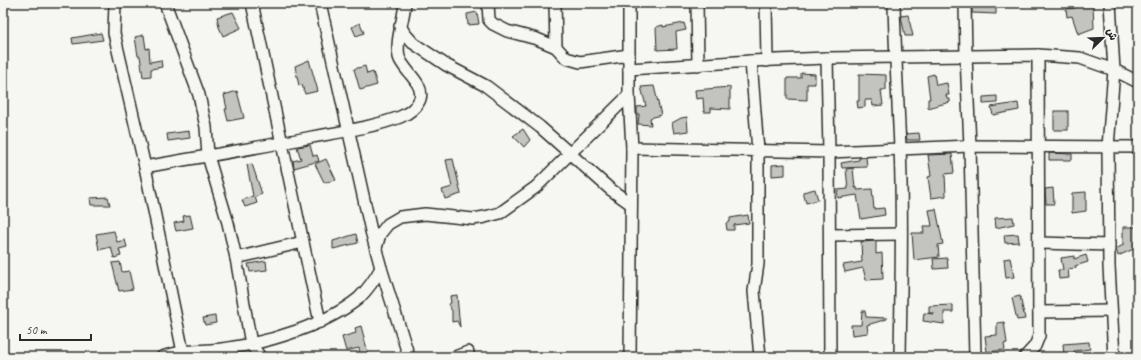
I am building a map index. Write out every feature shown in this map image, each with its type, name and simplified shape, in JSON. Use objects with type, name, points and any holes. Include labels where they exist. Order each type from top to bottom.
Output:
[{"type":"street","points":[[115,3],[114,33],[145,167],[184,354]]},
{"type":"street","points":[[165,3],[199,94],[206,127],[208,156],[228,223],[236,258],[251,344],[260,357]]},
{"type":"street","points":[[252,3],[320,322]]},
{"type":"street","points":[[320,3],[371,231],[409,357]]},
{"type":"street","points":[[145,167],[349,130],[401,117],[409,112],[419,101],[420,90],[400,58],[398,50],[400,26],[405,3]]},
{"type":"street","points":[[488,3],[489,20],[492,24],[507,31],[537,39],[556,47],[566,58],[580,62],[629,55]]},
{"type":"street","points":[[555,3],[556,47]]},
{"type":"street","points":[[629,3],[629,94],[632,148],[630,357]]},
{"type":"street","points":[[697,3],[698,65]]},
{"type":"street","points":[[766,3],[767,61]]},
{"type":"street","points":[[894,3],[895,57],[900,149],[900,357]]},
{"type":"street","points":[[965,3],[975,357]]},
{"type":"street","points":[[1110,3],[1114,70],[1108,147],[1109,245],[1114,357]]},
{"type":"street","points":[[400,26],[413,43],[446,65],[486,86],[540,126],[610,189],[631,204]]},
{"type":"street","points":[[629,70],[751,61],[1005,54],[1080,58],[1114,70],[1138,82]]},
{"type":"street","points":[[1025,357],[1030,353],[1038,341],[1039,336],[1040,243],[1038,55]]},
{"type":"street","points":[[827,58],[830,235],[830,357]]},
{"type":"street","points":[[751,61],[758,151],[758,264],[754,291],[760,357]]},
{"type":"street","points":[[376,248],[380,234],[388,224],[400,217],[425,214],[485,218],[500,213],[536,187],[629,94]]},
{"type":"street","points":[[632,148],[829,152],[970,146],[1138,147]]},
{"type":"street","points":[[830,235],[901,234]]},
{"type":"street","points":[[236,258],[303,242]]},
{"type":"street","points":[[1040,243],[1109,245]]},
{"type":"street","points":[[162,357],[251,344],[286,335],[320,322],[334,315],[359,298],[381,268]]},
{"type":"street","points":[[1040,312],[1112,311]]},
{"type":"street","points":[[455,357],[468,352]]},
{"type":"building","points":[[972,3],[996,3],[996,14],[972,13]]},
{"type":"building","points":[[1093,5],[1094,28],[1078,34],[1072,16],[1067,17],[1066,9],[1075,8],[1075,6]]},
{"type":"building","points":[[233,12],[241,28],[223,36],[217,17]]},
{"type":"building","points":[[477,12],[479,24],[468,25],[467,14]]},
{"type":"building","points":[[908,15],[913,36],[905,36],[901,16]]},
{"type":"building","points":[[360,23],[364,33],[356,36],[352,27]]},
{"type":"building","points":[[684,23],[686,30],[676,32],[677,49],[657,50],[656,27]]},
{"type":"building","points":[[101,33],[103,40],[73,44],[72,38]]},
{"type":"building","points":[[144,35],[146,49],[149,48],[150,62],[161,60],[162,67],[151,69],[151,76],[143,77],[135,37]]},
{"type":"building","points":[[309,60],[318,91],[305,94],[302,85],[299,86],[295,66]]},
{"type":"building","points":[[365,66],[367,74],[373,72],[377,85],[360,90],[354,69]]},
{"type":"building","points":[[801,73],[815,74],[815,84],[807,84],[807,100],[787,99],[787,78],[801,78]]},
{"type":"building","points":[[859,74],[886,75],[886,90],[881,90],[883,105],[873,106],[872,100],[865,100],[865,107],[858,108],[857,101],[859,101]]},
{"type":"building","points":[[934,74],[936,85],[947,83],[949,95],[946,95],[947,99],[950,99],[950,102],[928,108],[928,99],[930,99],[927,76]]},
{"type":"building","points":[[654,86],[661,115],[650,118],[651,125],[638,124],[639,114],[637,114],[637,107],[646,106],[641,87]]},
{"type":"building","points":[[730,87],[730,109],[711,108],[711,112],[704,112],[703,98],[696,99],[695,90]]},
{"type":"building","points":[[237,91],[244,118],[228,121],[224,95]]},
{"type":"building","points":[[997,96],[997,103],[983,104],[983,97]]},
{"type":"building","points":[[1018,103],[1019,110],[993,115],[991,107]]},
{"type":"building","points":[[1054,111],[1068,111],[1068,130],[1054,130]]},
{"type":"building","points":[[687,117],[688,131],[674,133],[672,123],[681,118]]},
{"type":"building","points":[[523,129],[530,140],[524,147],[513,136]]},
{"type":"building","points":[[189,131],[190,138],[168,141],[167,134]]},
{"type":"building","points":[[919,133],[920,140],[907,140],[906,134]]},
{"type":"building","points":[[310,145],[313,156],[317,155],[319,161],[294,168],[293,161],[301,159],[297,147]]},
{"type":"building","points":[[1049,153],[1072,154],[1072,160],[1049,160]]},
{"type":"building","points":[[952,154],[954,173],[945,174],[946,196],[931,198],[928,177],[931,176],[928,155]]},
{"type":"building","points":[[866,157],[867,167],[842,168],[841,163],[859,160],[859,158]]},
{"type":"building","points":[[326,159],[336,180],[324,182],[315,164]]},
{"type":"building","points":[[453,159],[461,194],[445,199],[442,190],[452,187],[446,160]]},
{"type":"building","points":[[252,164],[262,194],[255,197],[257,203],[245,207],[242,200],[253,196],[247,165]]},
{"type":"building","points":[[785,164],[785,175],[772,176],[772,165]]},
{"type":"building","points":[[853,168],[855,188],[857,187],[857,190],[872,189],[874,209],[884,208],[885,215],[861,219],[857,195],[838,198],[837,190],[848,189],[846,169]]},
{"type":"building","points":[[1053,188],[1054,204],[1046,204],[1045,189]]},
{"type":"building","points":[[815,189],[818,200],[806,203],[803,192]]},
{"type":"building","points":[[1086,192],[1086,211],[1072,213],[1072,193]]},
{"type":"building","points":[[108,197],[110,205],[91,205],[90,198]]},
{"type":"building","points":[[936,209],[943,244],[938,245],[939,257],[914,260],[912,233],[924,233],[923,226],[932,226],[929,210]]},
{"type":"building","points":[[190,215],[193,228],[176,231],[174,223],[184,221],[183,216]]},
{"type":"building","points":[[748,215],[749,223],[734,225],[734,230],[727,230],[726,223],[730,222],[730,218]]},
{"type":"building","points":[[1013,217],[1014,224],[996,228],[995,218]]},
{"type":"building","points":[[1123,227],[1138,227],[1138,247],[1118,256],[1116,249],[1123,245]]},
{"type":"building","points":[[114,231],[117,242],[125,240],[127,247],[119,249],[121,256],[114,258],[111,247],[99,250],[96,234]]},
{"type":"building","points":[[356,234],[358,243],[333,249],[333,241]]},
{"type":"building","points":[[1018,234],[1019,242],[1005,243],[1004,235]]},
{"type":"building","points":[[876,241],[876,254],[882,253],[883,279],[866,280],[863,268],[845,272],[843,265],[862,262],[861,242]]},
{"type":"building","points":[[1086,255],[1088,262],[1075,266],[1076,268],[1068,269],[1069,278],[1059,279],[1058,270],[1063,270],[1061,258],[1074,256],[1074,259]]},
{"type":"building","points":[[947,258],[948,268],[934,269],[933,259]]},
{"type":"building","points":[[1010,258],[1014,277],[1006,278],[1004,259]]},
{"type":"building","points":[[266,261],[267,270],[250,272],[248,264]]},
{"type":"building","points":[[120,262],[122,272],[129,271],[133,289],[119,291],[112,263]]},
{"type":"building","points":[[457,295],[460,327],[457,321],[452,322],[452,311],[448,304],[451,303],[450,296]]},
{"type":"building","points":[[1020,296],[1025,319],[1017,320],[1012,298]]},
{"type":"building","points":[[953,305],[953,312],[944,312],[944,324],[923,321],[924,313],[934,314],[929,313],[929,306]]},
{"type":"building","points":[[862,311],[865,311],[866,317],[887,319],[867,325],[868,333],[852,335],[851,325],[861,325]]},
{"type":"building","points":[[215,316],[216,323],[205,325],[203,318]]},
{"type":"building","points":[[1004,322],[1007,343],[1004,344],[1005,350],[987,352],[985,336],[997,335],[997,323]]},
{"type":"building","points":[[361,326],[368,353],[360,355],[359,348],[346,351],[342,337],[356,333],[355,328]]},
{"type":"building","points":[[1089,342],[1090,349],[1074,351],[1074,356],[1064,356],[1063,344]]}]
